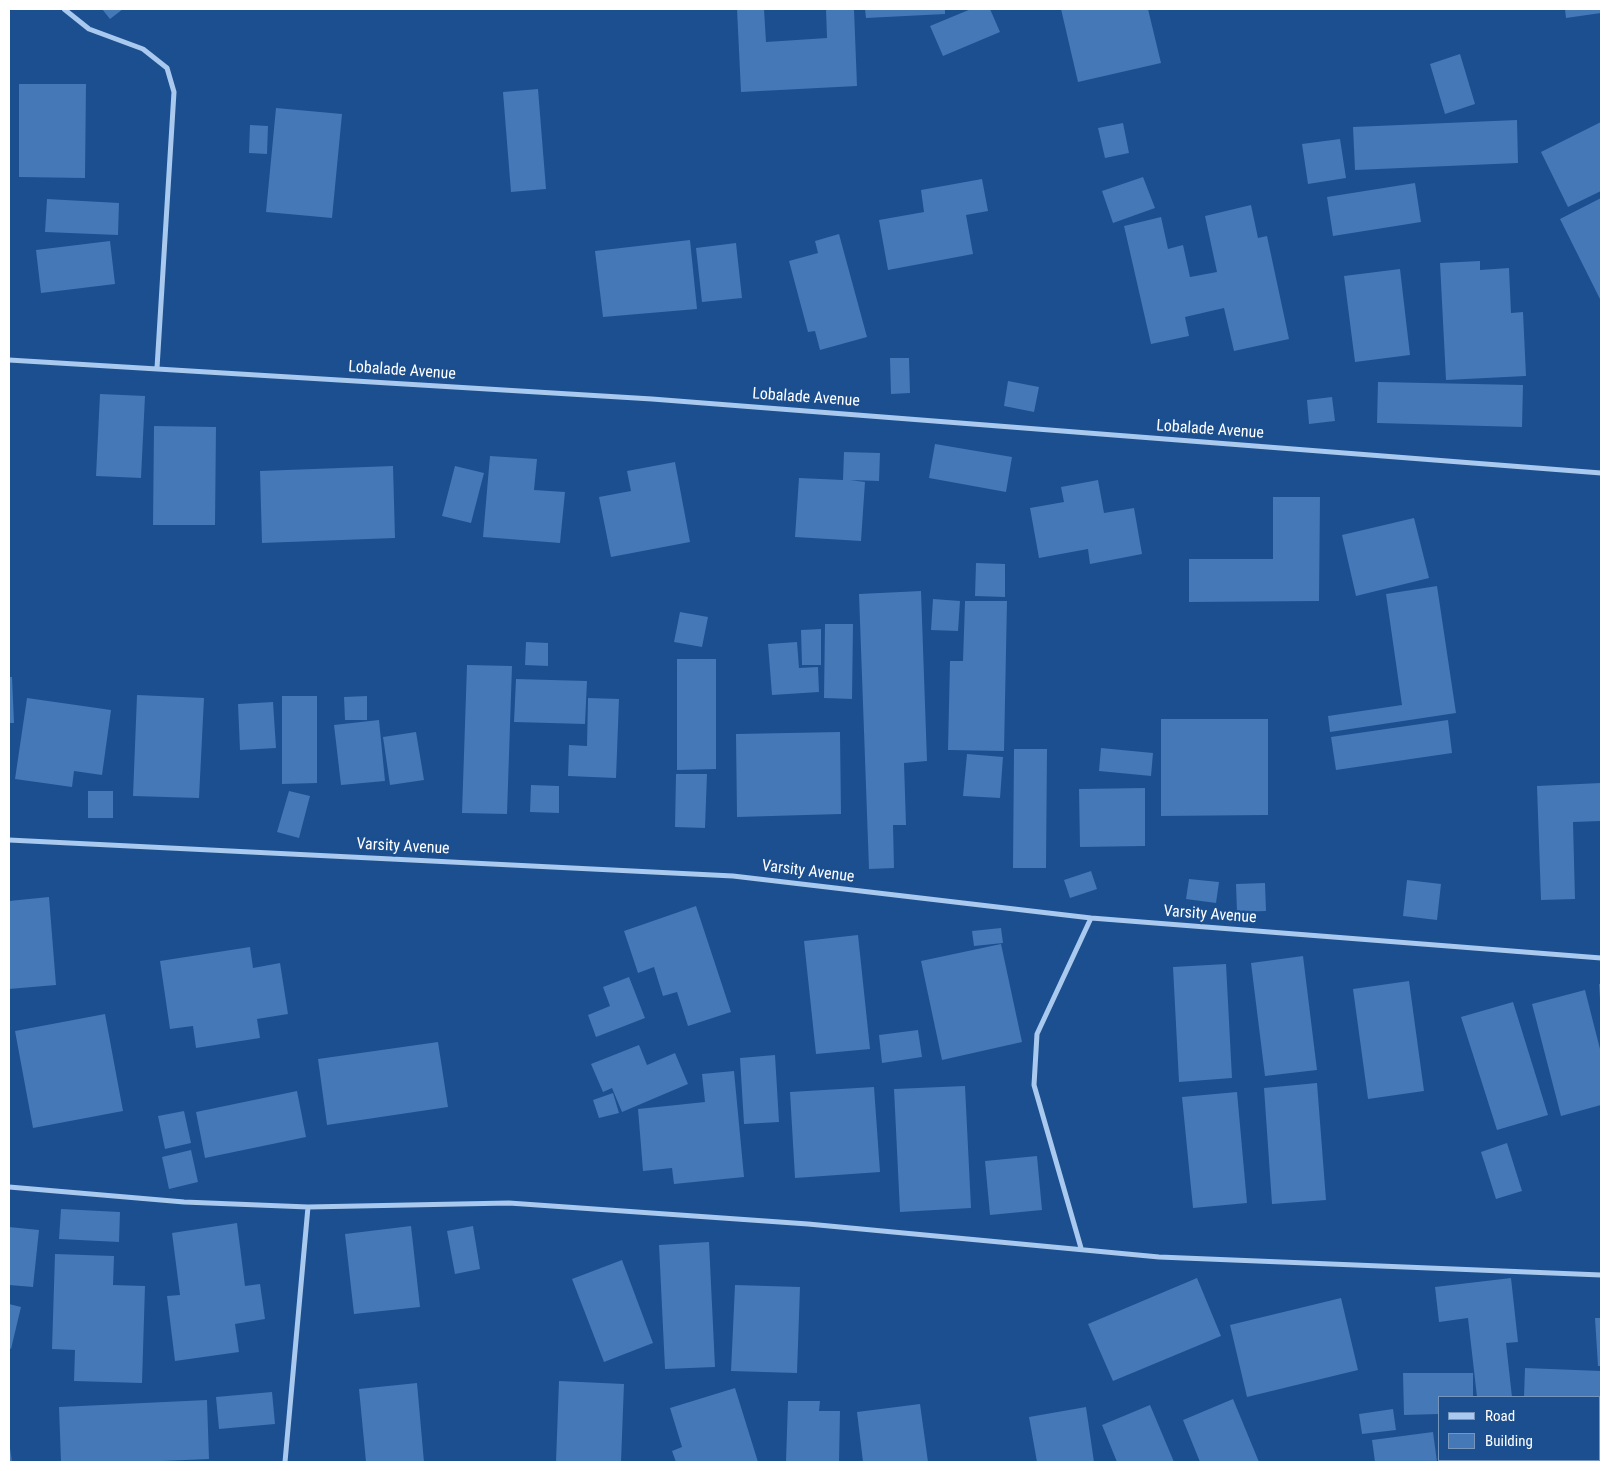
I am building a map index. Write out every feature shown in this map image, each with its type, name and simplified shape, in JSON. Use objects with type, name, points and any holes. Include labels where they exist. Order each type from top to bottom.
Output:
[{"type":"street","points":[[64,9],[89,28],[142,49],[167,68],[174,92],[157,368]]},
{"type":"street","name":"Lobalade Avenue","points":[[9,360],[652,399],[1601,473]]},
{"type":"street","name":"Varsity Avenue","points":[[9,840],[733,876],[1091,918],[1601,958]]},
{"type":"street","points":[[1081,1248],[1034,1085],[1037,1034],[1091,918]]},
{"type":"street","points":[[9,1187],[184,1202],[308,1206],[509,1203],[808,1224],[1081,1248],[1158,1257],[1601,1275]]},
{"type":"street","points":[[285,1462],[308,1206]]},
{"type":"building","points":[[102,9],[123,9],[110,19]]},
{"type":"building","points":[[737,9],[764,9],[766,42],[827,38],[826,9],[854,9],[857,86],[741,92]]},
{"type":"building","points":[[865,9],[945,9],[945,14],[866,18]]},
{"type":"building","points":[[971,9],[990,9],[1000,32],[943,56],[930,26]]},
{"type":"building","points":[[1061,9],[1148,9],[1161,63],[1078,82]]},
{"type":"building","points":[[1565,9],[1601,9],[1601,13],[1566,18]]},
{"type":"building","points":[[1460,54],[1475,104],[1445,114],[1430,64]]},
{"type":"building","points":[[19,84],[86,84],[85,178],[19,177]]},
{"type":"building","points":[[538,89],[546,189],[511,192],[503,92]]},
{"type":"building","points":[[276,108],[342,114],[332,218],[266,212]]},
{"type":"building","points":[[1517,120],[1518,163],[1355,170],[1353,127]]},
{"type":"building","points":[[1601,122],[1601,191],[1568,207],[1541,152]]},
{"type":"building","points":[[1123,123],[1129,153],[1105,158],[1098,128]]},
{"type":"building","points":[[250,125],[268,126],[267,154],[249,153]]},
{"type":"building","points":[[1340,139],[1346,178],[1308,184],[1302,144]]},
{"type":"building","points":[[1143,177],[1155,208],[1113,223],[1102,191]]},
{"type":"building","points":[[982,179],[988,211],[966,215],[973,254],[888,270],[879,220],[924,212],[921,190]]},
{"type":"building","points":[[1415,183],[1421,222],[1333,236],[1327,197]]},
{"type":"building","points":[[1601,198],[1601,301],[1560,219]]},
{"type":"building","points":[[47,199],[119,203],[118,235],[45,232]]},
{"type":"building","points":[[1251,205],[1258,238],[1267,236],[1289,339],[1234,351],[1224,308],[1185,317],[1189,336],[1151,344],[1124,226],[1161,217],[1168,249],[1183,245],[1190,277],[1217,272],[1205,216]]},
{"type":"building","points":[[839,234],[867,337],[820,350],[815,331],[808,332],[789,261],[818,253],[815,241]]},
{"type":"building","points":[[690,240],[697,309],[603,317],[595,251]]},
{"type":"building","points":[[110,241],[115,284],[41,293],[36,250]]},
{"type":"building","points":[[736,243],[742,298],[702,302],[696,248]]},
{"type":"building","points":[[1480,261],[1480,270],[1509,268],[1511,313],[1523,312],[1526,376],[1446,380],[1440,263]]},
{"type":"building","points":[[1400,269],[1410,355],[1355,362],[1344,276]]},
{"type":"building","points":[[890,358],[909,358],[910,393],[891,394]]},
{"type":"building","points":[[1008,381],[1039,387],[1034,412],[1004,406]]},
{"type":"building","points":[[1378,382],[1523,385],[1522,427],[1377,423]]},
{"type":"building","points":[[100,394],[145,396],[141,478],[96,476]]},
{"type":"building","points":[[1332,397],[1335,421],[1309,424],[1307,400]]},
{"type":"building","points":[[154,426],[216,427],[215,525],[153,525]]},
{"type":"building","points":[[935,444],[1012,457],[1006,492],[929,478]]},
{"type":"building","points":[[844,452],[880,453],[879,481],[850,480],[865,482],[861,541],[795,537],[799,478],[843,480]]},
{"type":"building","points":[[490,456],[537,459],[534,490],[565,492],[560,543],[483,537]]},
{"type":"building","points":[[675,462],[690,542],[611,557],[599,497],[631,491],[627,471]]},
{"type":"building","points":[[393,466],[395,538],[262,543],[260,471]]},
{"type":"building","points":[[455,466],[484,473],[471,523],[442,516]]},
{"type":"building","points":[[1098,480],[1104,513],[1134,508],[1142,554],[1090,564],[1088,549],[1039,558],[1030,508],[1064,502],[1061,487]]},
{"type":"building","points":[[1273,497],[1320,497],[1319,601],[1189,602],[1189,559],[1273,559]]},
{"type":"building","points":[[1414,518],[1429,578],[1356,596],[1342,535]]},
{"type":"building","points":[[976,563],[1005,564],[1005,597],[975,596]]},
{"type":"building","points":[[1437,586],[1456,713],[1330,732],[1328,716],[1402,705],[1386,594]]},
{"type":"building","points":[[921,591],[927,761],[904,763],[906,825],[893,825],[894,868],[869,869],[859,594]]},
{"type":"building","points":[[933,599],[960,601],[958,631],[931,630]]},
{"type":"building","points":[[965,601],[1007,601],[1004,751],[948,750],[950,661],[963,661]]},
{"type":"building","points":[[680,612],[708,617],[702,647],[674,642]]},
{"type":"building","points":[[825,624],[853,624],[852,699],[824,698]]},
{"type":"building","points":[[821,629],[821,665],[802,665],[801,630]]},
{"type":"building","points":[[526,642],[548,643],[548,666],[525,665]]},
{"type":"building","points":[[797,642],[799,668],[818,667],[819,692],[772,695],[768,644]]},
{"type":"building","points":[[677,659],[716,659],[716,769],[677,770]]},
{"type":"building","points":[[467,665],[512,666],[507,814],[462,813]]},
{"type":"building","points":[[9,677],[12,677],[14,723],[9,723]]},
{"type":"building","points":[[516,679],[587,681],[585,724],[514,722]]},
{"type":"building","points":[[137,695],[204,698],[199,798],[133,796]]},
{"type":"building","points":[[282,696],[317,696],[317,783],[282,784]]},
{"type":"building","points":[[367,696],[367,720],[345,720],[344,697]]},
{"type":"building","points":[[27,698],[111,710],[102,775],[74,771],[72,787],[15,779]]},
{"type":"building","points":[[588,698],[619,699],[616,778],[568,776],[569,745],[587,746]]},
{"type":"building","points":[[273,702],[276,748],[240,750],[238,704]]},
{"type":"building","points":[[1161,719],[1268,719],[1268,815],[1161,816]]},
{"type":"building","points":[[379,720],[385,781],[341,785],[334,725]]},
{"type":"building","points":[[1448,720],[1452,753],[1336,770],[1331,737]]},
{"type":"building","points":[[416,732],[424,780],[390,785],[383,737]]},
{"type":"building","points":[[840,732],[841,814],[737,817],[736,734]]},
{"type":"building","points":[[1101,748],[1153,753],[1151,776],[1099,771]]},
{"type":"building","points":[[1014,749],[1047,749],[1046,868],[1013,868]]},
{"type":"building","points":[[967,754],[1003,757],[1000,798],[963,796]]},
{"type":"building","points":[[676,774],[707,774],[705,828],[675,827]]},
{"type":"building","points":[[1601,783],[1601,821],[1573,822],[1575,899],[1541,900],[1537,786]]},
{"type":"building","points":[[531,785],[559,786],[559,813],[530,812]]},
{"type":"building","points":[[1145,788],[1145,846],[1080,847],[1079,789]]},
{"type":"building","points":[[88,791],[113,791],[113,818],[88,818]]},
{"type":"building","points":[[289,791],[310,796],[299,838],[277,832]]},
{"type":"building","points":[[1091,871],[1097,889],[1070,898],[1064,880]]},
{"type":"building","points":[[1189,879],[1219,882],[1216,903],[1186,899]]},
{"type":"building","points":[[1407,880],[1441,884],[1437,920],[1403,916]]},
{"type":"building","points":[[1265,883],[1266,911],[1237,912],[1236,884]]},
{"type":"building","points":[[49,897],[56,985],[9,989],[9,901]]},
{"type":"building","points":[[696,906],[731,1012],[688,1026],[677,992],[663,996],[654,967],[638,973],[624,931]]},
{"type":"building","points":[[1001,928],[1003,943],[974,946],[972,931]]},
{"type":"building","points":[[858,935],[870,1049],[816,1054],[804,941]]},
{"type":"building","points":[[1001,944],[1022,1042],[942,1060],[921,961]]},
{"type":"building","points":[[250,947],[253,968],[280,963],[288,1014],[257,1019],[260,1038],[196,1048],[193,1026],[170,1029],[160,961]]},
{"type":"building","points":[[1303,956],[1317,1070],[1265,1076],[1251,963]]},
{"type":"building","points":[[1226,964],[1232,1078],[1179,1082],[1173,967]]},
{"type":"building","points":[[629,977],[645,1018],[596,1037],[588,1015],[610,1006],[603,987]]},
{"type":"building","points":[[1409,981],[1424,1091],[1368,1099],[1353,989]]},
{"type":"building","points":[[1599,984],[1601,984],[1601,999],[1600,999]]},
{"type":"building","points":[[1585,990],[1601,1053],[1601,1105],[1561,1116],[1532,1004]]},
{"type":"building","points":[[1513,1002],[1548,1115],[1497,1130],[1461,1017]]},
{"type":"building","points":[[105,1014],[123,1111],[33,1128],[15,1031]]},
{"type":"building","points":[[918,1030],[922,1057],[882,1063],[879,1035]]},
{"type":"building","points":[[438,1042],[448,1107],[327,1125],[318,1059]]},
{"type":"building","points":[[639,1045],[647,1065],[675,1053],[688,1084],[622,1112],[612,1088],[603,1092],[591,1064]]},
{"type":"building","points":[[775,1055],[779,1122],[744,1124],[740,1058]]},
{"type":"building","points":[[734,1071],[744,1177],[674,1184],[672,1168],[643,1171],[638,1109],[705,1102],[702,1074]]},
{"type":"building","points":[[1317,1083],[1326,1200],[1272,1204],[1264,1088]]},
{"type":"building","points":[[965,1086],[971,1208],[900,1212],[894,1089]]},
{"type":"building","points":[[874,1087],[880,1172],[795,1178],[790,1092]]},
{"type":"building","points":[[297,1091],[306,1137],[205,1158],[196,1112]]},
{"type":"building","points":[[1237,1092],[1247,1203],[1193,1208],[1182,1097]]},
{"type":"building","points":[[613,1093],[619,1113],[599,1118],[593,1100]]},
{"type":"building","points":[[184,1111],[191,1143],[165,1149],[158,1116]]},
{"type":"building","points":[[1507,1143],[1522,1191],[1496,1199],[1481,1152]]},
{"type":"building","points":[[191,1150],[198,1182],[169,1189],[162,1157]]},
{"type":"building","points":[[1037,1156],[1042,1210],[990,1215],[985,1161]]},
{"type":"building","points":[[61,1209],[120,1212],[119,1242],[59,1239]]},
{"type":"building","points":[[237,1223],[245,1286],[260,1284],[265,1319],[235,1324],[239,1352],[175,1361],[167,1296],[180,1295],[172,1233]]},
{"type":"building","points":[[411,1226],[420,1307],[354,1314],[345,1234]]},
{"type":"building","points":[[473,1226],[480,1269],[455,1274],[447,1231]]},
{"type":"building","points":[[9,1227],[39,1230],[33,1287],[9,1285]]},
{"type":"building","points":[[709,1242],[715,1367],[665,1369],[659,1245]]},
{"type":"building","points":[[55,1254],[114,1256],[113,1285],[145,1286],[142,1383],[74,1381],[75,1350],[52,1349]]},
{"type":"building","points":[[622,1260],[653,1343],[604,1362],[572,1279]]},
{"type":"building","points":[[1197,1278],[1221,1336],[1113,1381],[1088,1324]]},
{"type":"building","points":[[1511,1278],[1518,1342],[1506,1343],[1512,1396],[1477,1396],[1468,1318],[1439,1322],[1435,1287]]},
{"type":"building","points":[[735,1285],[800,1287],[797,1373],[731,1371]]},
{"type":"building","points":[[1341,1298],[1358,1370],[1247,1397],[1230,1325]]},
{"type":"building","points":[[9,1304],[21,1307],[11,1349],[9,1348]]},
{"type":"building","points":[[1595,1318],[1601,1318],[1601,1366],[1598,1366]]},
{"type":"building","points":[[1525,1368],[1601,1371],[1601,1428],[1600,1396],[1524,1396]]},
{"type":"building","points":[[1403,1373],[1473,1373],[1473,1396],[1438,1396],[1438,1414],[1404,1415]]},
{"type":"building","points":[[559,1381],[624,1384],[621,1462],[556,1462]]},
{"type":"building","points":[[417,1383],[424,1462],[366,1462],[359,1389]]},
{"type":"building","points":[[735,1388],[758,1462],[676,1462],[672,1451],[682,1447],[670,1408]]},
{"type":"building","points":[[272,1392],[275,1424],[219,1429],[216,1397]]},
{"type":"building","points":[[1233,1399],[1259,1462],[1200,1462],[1183,1420]]},
{"type":"building","points":[[207,1400],[209,1459],[139,1462],[61,1462],[59,1407]]},
{"type":"building","points":[[788,1401],[820,1401],[819,1411],[840,1411],[839,1462],[786,1462]]},
{"type":"building","points":[[920,1404],[928,1462],[863,1462],[857,1412]]},
{"type":"building","points":[[1150,1405],[1174,1462],[1117,1462],[1102,1425]]},
{"type":"building","points":[[1086,1407],[1094,1462],[1037,1462],[1029,1417]]},
{"type":"building","points":[[1393,1409],[1396,1430],[1362,1434],[1359,1414]]},
{"type":"building","points":[[1433,1432],[1437,1462],[1375,1462],[1372,1440]]},
{"type":"building","points":[[10,1448],[12,1462],[9,1462]]}]
